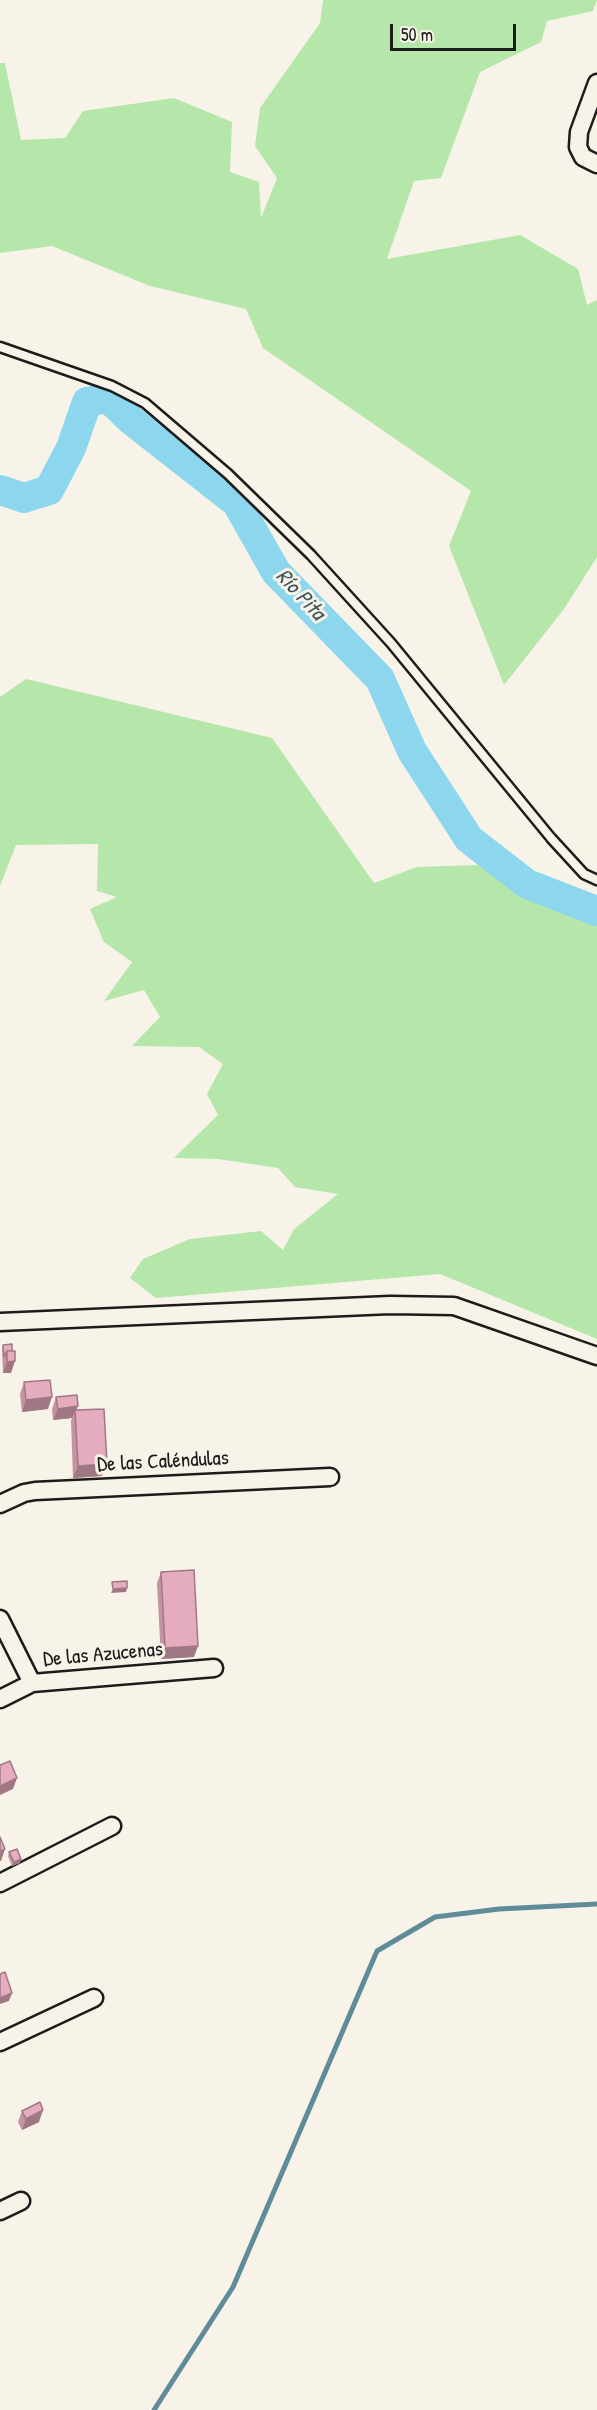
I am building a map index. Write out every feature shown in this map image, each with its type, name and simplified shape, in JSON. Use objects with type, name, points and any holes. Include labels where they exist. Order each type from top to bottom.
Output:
[{"type":"street","points":[[597,83],[579,132],[578,147],[583,157],[597,164]]},
{"type":"street","points":[[0,1322],[390,1305],[454,1306],[597,1356]]},
{"type":"street","name":"De las Caléndulas","points":[[0,1504],[29,1492],[330,1477]]},
{"type":"street","points":[[0,1619],[32,1683]]},
{"type":"street","name":"De las Azucenas","points":[[0,1699],[32,1683],[214,1668]]},
{"type":"street","points":[[0,1883],[112,1826]]},
{"type":"street","points":[[0,2042],[94,1998]]},
{"type":"street","points":[[0,2211],[21,2201]]},
{"type":"lane","points":[[0,347],[112,386],[145,403],[228,474],[311,555],[383,634],[551,838],[584,874],[597,880]]},
{"type":"green space","points":[[323,0],[597,0],[593,11],[547,21],[541,42],[480,72],[441,178],[414,181],[387,259],[520,235],[578,269],[587,305],[597,300],[597,557],[564,609],[504,685],[449,546],[471,491],[263,348],[246,309],[150,286],[52,246],[0,253],[0,63],[5,63],[21,140],[65,138],[83,111],[174,98],[232,122],[230,172],[259,182],[261,218],[277,178],[255,146],[260,108],[320,23]]},
{"type":"green space","points":[[26,679],[272,738],[374,883],[417,867],[478,865],[530,893],[597,924],[597,1339],[440,1274],[156,1298],[130,1278],[143,1259],[190,1239],[261,1231],[283,1250],[294,1229],[338,1194],[295,1187],[278,1168],[218,1159],[174,1158],[218,1115],[207,1094],[223,1064],[199,1047],[132,1046],[160,1017],[144,990],[104,1001],[132,962],[104,942],[90,909],[117,897],[97,891],[98,844],[16,845],[0,886],[0,697]]},
{"type":"building","points":[[12,1344],[12,1351],[7,1351],[4,1357],[3,1345]]},
{"type":"building","points":[[7,1351],[15,1351],[15,1361],[7,1362]]},
{"type":"building","points":[[50,1380],[52,1397],[26,1400],[24,1382]]},
{"type":"building","points":[[77,1395],[78,1406],[58,1409],[56,1397]]},
{"type":"building","points":[[104,1409],[107,1464],[78,1466],[75,1410]]},
{"type":"building","points":[[194,1570],[198,1646],[165,1648],[161,1572]]},
{"type":"building","points":[[127,1581],[127,1588],[113,1589],[112,1582]]},
{"type":"building","points":[[10,1761],[17,1778],[0,1786],[0,1765]]},
{"type":"building","points":[[0,1837],[5,1849],[0,1851]]},
{"type":"building","points":[[17,1849],[21,1859],[14,1862],[9,1852]]},
{"type":"building","points":[[5,1972],[12,1993],[0,1998],[0,1974]]},
{"type":"building","points":[[40,2102],[43,2110],[26,2119],[22,2111]]},
{"type":"waterway","name":"Río Pita","points":[[0,490],[24,498],[49,490],[71,448],[87,402],[108,398],[131,420],[237,503],[276,572],[380,679],[412,751],[469,839],[527,884],[597,911]]},
{"type":"waterway","points":[[154,2410],[233,2287],[377,1951],[435,1917],[499,1909],[597,1904]]}]
